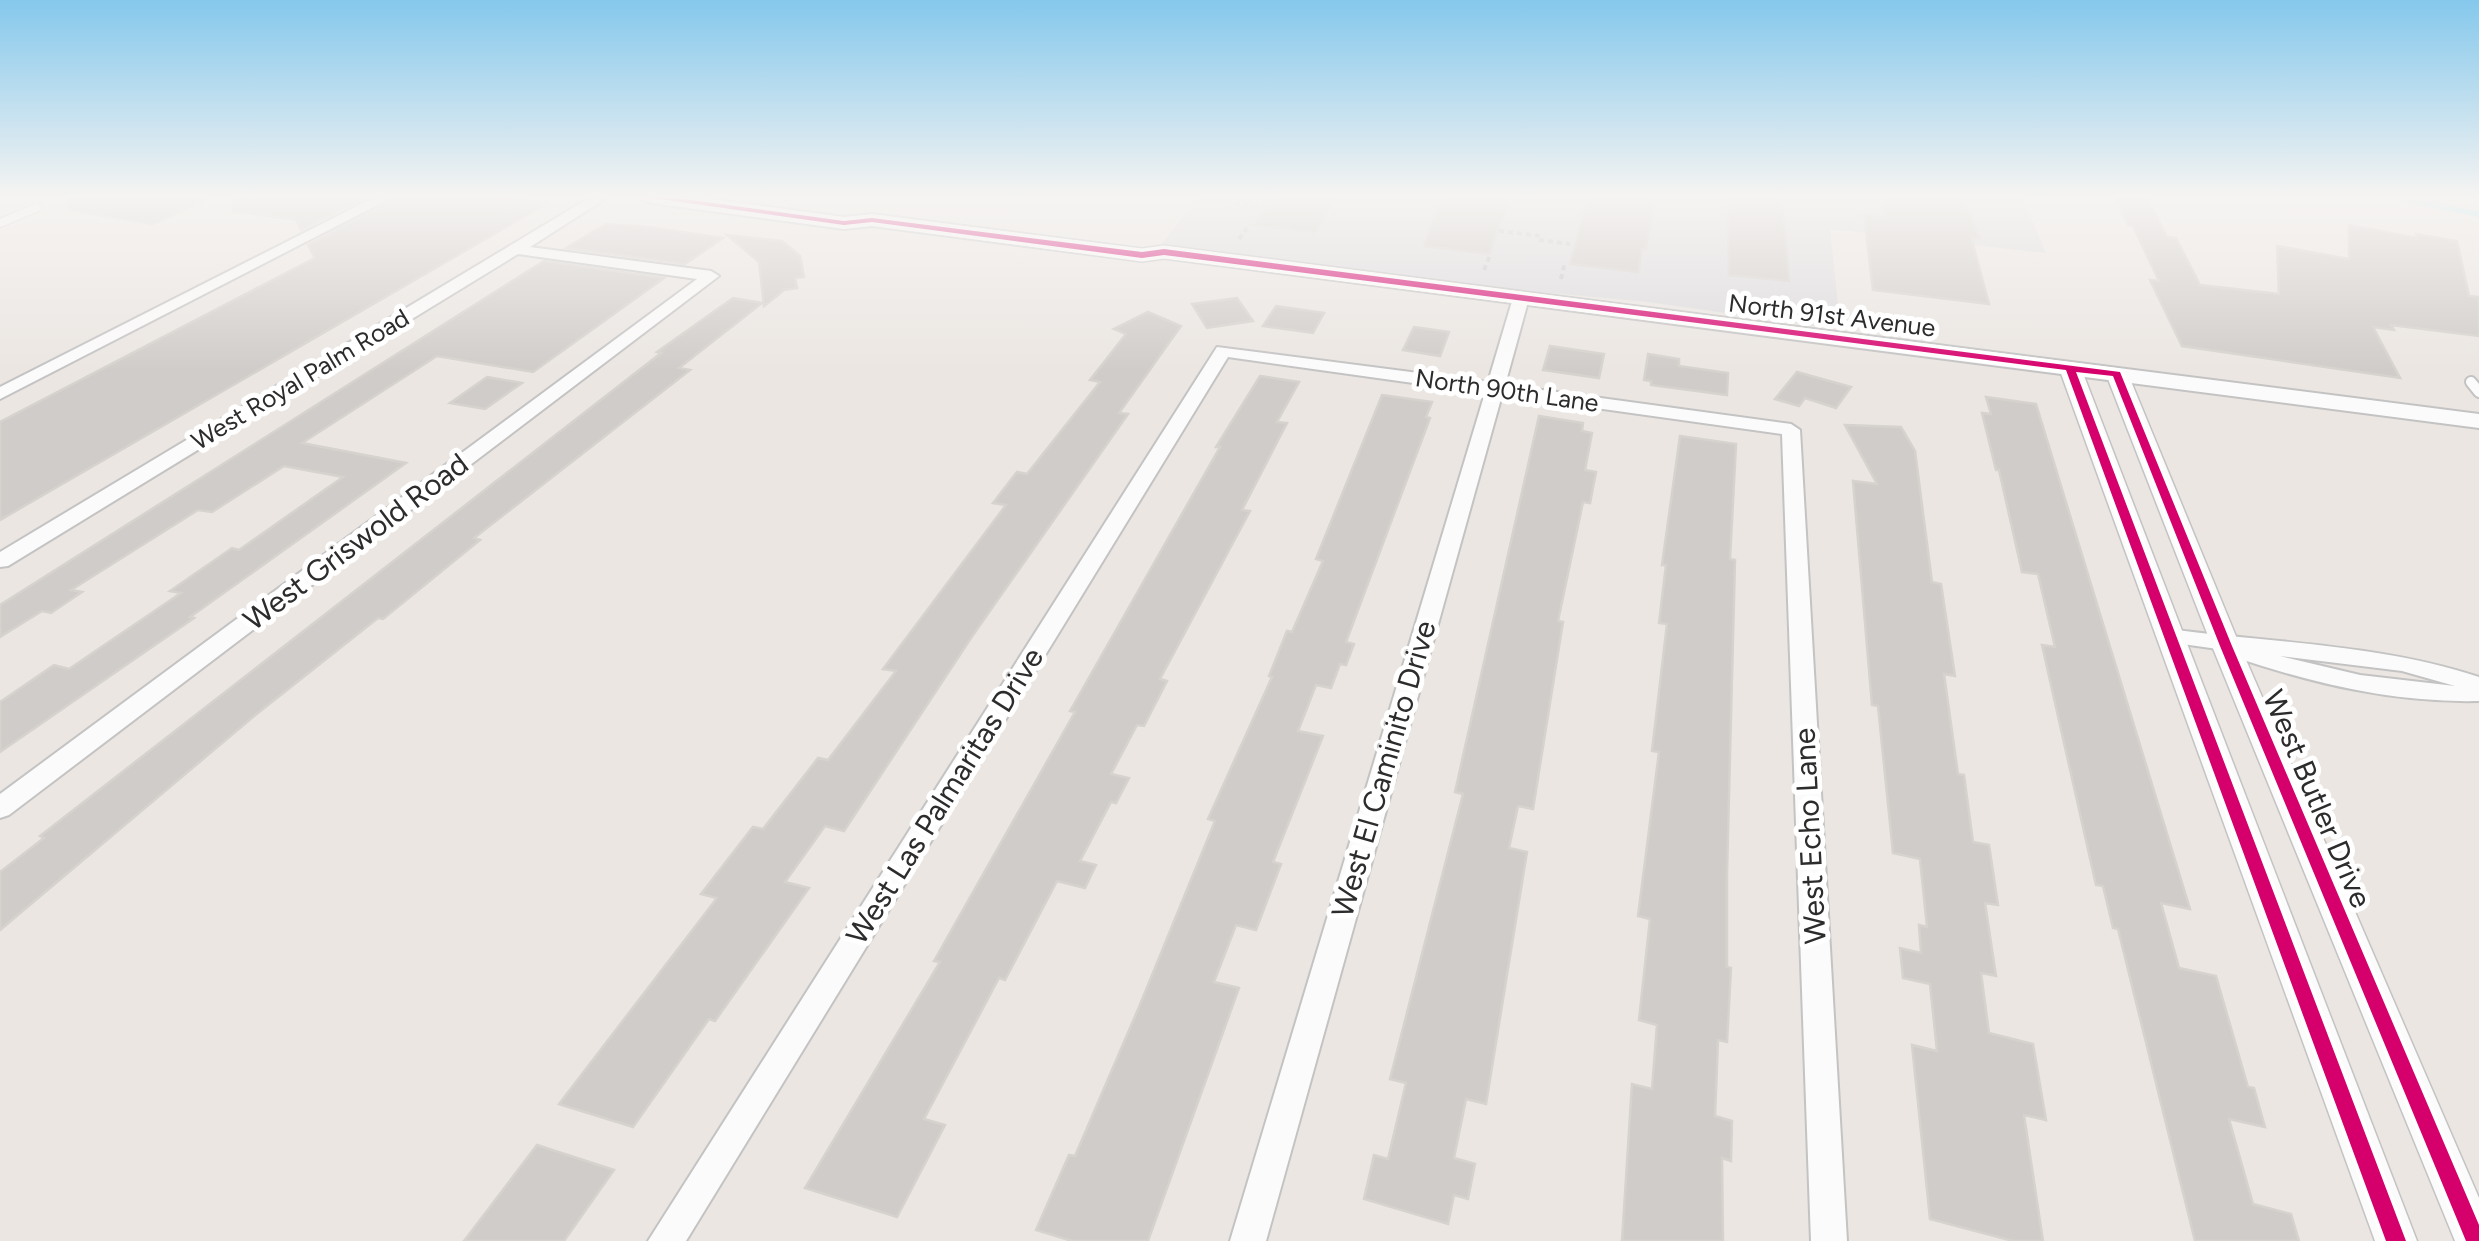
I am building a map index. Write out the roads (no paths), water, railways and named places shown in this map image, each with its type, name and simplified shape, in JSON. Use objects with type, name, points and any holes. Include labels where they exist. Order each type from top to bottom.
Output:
[{"type":"main road","name":"North 91st Avenue","points":[[1141,255],[1156,263],[2120,382],[2479,421]]},
{"type":"main road","name":"North 91st Avenue","points":[[2120,382],[2479,437]]},
{"type":"street","points":[[0,394],[273,255]]},
{"type":"street","name":"West Royal Palm Road","points":[[0,561],[505,255]]},
{"type":"street","name":"West Griswold Road","points":[[0,808],[712,276],[558,255]]},
{"type":"street","name":"West El Caminito Drive","points":[[1248,1241],[1519,305]]},
{"type":"street","name":"North 90th Lane","points":[[1223,350],[1792,430]]},
{"type":"street","name":"West Las Palmaritas Drive","points":[[666,1241],[1223,350]]},
{"type":"street","points":[[2073,376],[2396,1241]]},
{"type":"street","name":"West Butler Drive","points":[[2120,382],[2226,646],[2476,1241]]},
{"type":"street","name":"West Echo Lane","points":[[1792,430],[1829,1241]]},
{"type":"street","points":[[2170,636],[2226,646],[2297,670],[2448,695],[2479,693]]},
{"type":"street","points":[[2226,646],[2284,646],[2430,666],[2479,685]]},
{"type":"street","points":[[2381,659],[2395,686]]},
{"type":"lane","points":[[2471,382],[2479,392]]}]
